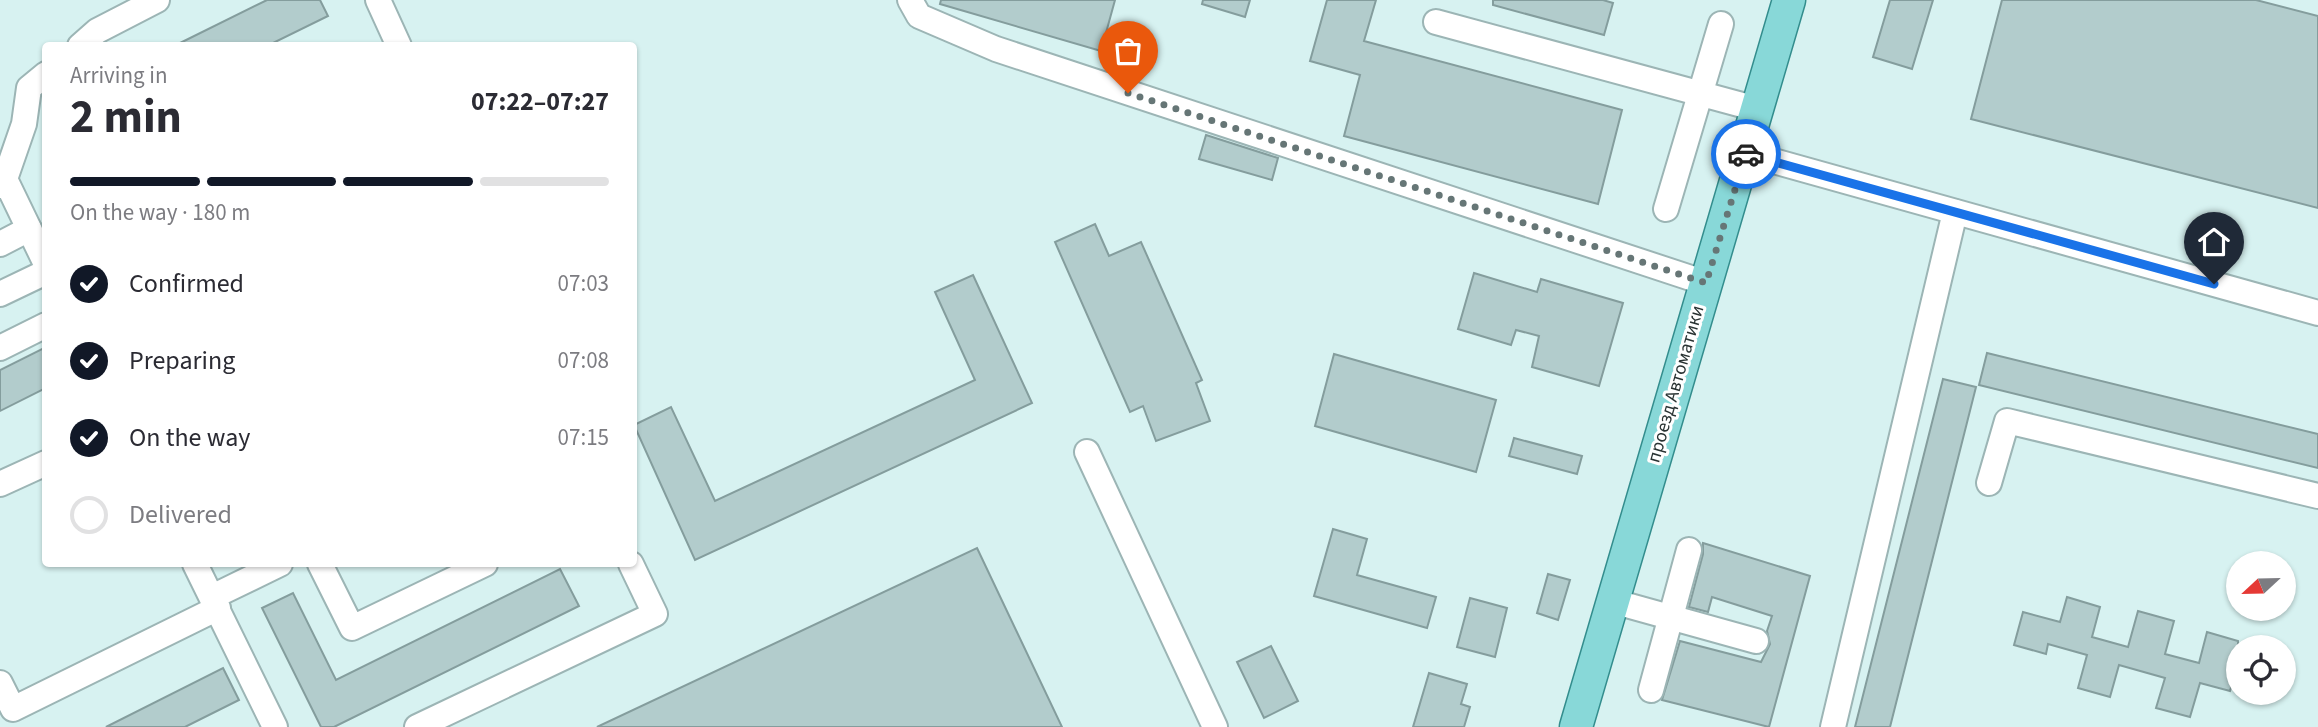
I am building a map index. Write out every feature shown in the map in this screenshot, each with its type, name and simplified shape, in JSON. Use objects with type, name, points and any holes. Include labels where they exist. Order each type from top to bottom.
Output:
[{"type":"main road","name":"проезд Автоматики","points":[[1576,727],[1745,153],[1786,1]]},
{"type":"street","points":[[88,38],[121,0]]},
{"type":"street","points":[[88,38],[157,0]]},
{"type":"street","points":[[377,0],[393,42]]},
{"type":"street","points":[[910,0],[919,16],[996,49],[1706,283]]},
{"type":"street","points":[[1436,23],[1757,109]]},
{"type":"street","points":[[1666,209],[1721,24]]},
{"type":"street","points":[[42,77],[29,88],[24,124],[3,182],[42,256]]},
{"type":"street","points":[[1745,153],[2318,313]]},
{"type":"street","points":[[1833,727],[1955,212]]},
{"type":"street","points":[[0,244],[29,229]]},
{"type":"street","points":[[0,294],[42,274]]},
{"type":"street","points":[[0,348],[42,327]]},
{"type":"street","points":[[1989,483],[2007,421],[2318,496]]},
{"type":"street","points":[[1087,452],[1215,727]]},
{"type":"street","points":[[0,484],[42,465]]},
{"type":"street","points":[[1651,690],[1689,550]]},
{"type":"street","points":[[197,567],[215,602],[269,725]]},
{"type":"street","points":[[0,683],[13,709],[215,602],[275,567]]},
{"type":"street","points":[[322,567],[352,628],[479,567]]},
{"type":"street","points":[[417,727],[655,614],[632,567]]},
{"type":"street","points":[[1612,601],[1756,641]]},
{"type":"building","points":[[267,0],[320,0],[328,16],[275,42],[182,42]]},
{"type":"building","points":[[941,0],[1115,0],[1101,51],[940,4]]},
{"type":"building","points":[[1203,0],[1250,0],[1245,17],[1202,4]]},
{"type":"building","points":[[1327,0],[1376,0],[1364,41],[1622,110],[1598,204],[1344,136],[1360,75],[1310,61]]},
{"type":"building","points":[[1493,0],[1603,0],[1613,3],[1604,35],[1493,5]]},
{"type":"building","points":[[1890,0],[1933,0],[1912,69],[1873,57]]},
{"type":"building","points":[[2002,0],[2256,0],[2318,16],[2318,208],[1971,119]]},
{"type":"building","points":[[1206,135],[1278,158],[1272,180],[1199,159]]},
{"type":"building","points":[[1095,224],[1109,256],[1141,242],[1202,380],[1196,383],[1210,421],[1156,441],[1143,406],[1130,412],[1055,242]]},
{"type":"building","points":[[1474,273],[1537,292],[1541,279],[1623,303],[1599,386],[1532,367],[1539,336],[1516,330],[1511,345],[1458,329]]},
{"type":"building","points":[[973,275],[1032,403],[695,560],[637,432],[637,424],[671,407],[715,501],[975,380],[935,292]]},
{"type":"building","points":[[42,349],[42,390],[0,411],[0,370]]},
{"type":"building","points":[[1987,353],[2318,434],[2318,468],[1979,385]]},
{"type":"building","points":[[1334,354],[1496,400],[1476,472],[1315,426]]},
{"type":"building","points":[[1943,379],[1976,387],[1890,727],[1855,727]]},
{"type":"building","points":[[1514,438],[1582,456],[1577,474],[1509,456]]},
{"type":"building","points":[[1333,529],[1367,539],[1357,575],[1436,597],[1427,628],[1314,596]]},
{"type":"building","points":[[1703,543],[1810,576],[1769,727],[1662,700],[1680,641],[1761,662],[1770,644],[1767,631],[1772,616],[1712,597],[1708,612],[1689,607],[1703,554]]},
{"type":"building","points":[[977,548],[1062,727],[597,727]]},
{"type":"building","points":[[560,569],[579,606],[334,727],[321,727],[262,608],[293,593],[336,680]]},
{"type":"building","points":[[1548,574],[1570,580],[1558,620],[1537,613]]},
{"type":"building","points":[[2067,597],[2100,607],[2092,637],[2128,647],[2138,611],[2174,621],[2165,654],[2199,663],[2207,632],[2226,638],[2226,690],[2200,683],[2190,717],[2156,708],[2165,678],[2119,665],[2110,697],[2078,688],[2087,655],[2048,644],[2046,654],[2014,645],[2023,612],[2060,622]]},
{"type":"building","points":[[1470,598],[1507,608],[1495,657],[1457,647]]},
{"type":"building","points":[[1271,646],[1298,701],[1264,718],[1237,662]]},
{"type":"building","points":[[223,668],[239,700],[185,727],[106,727]]},
{"type":"building","points":[[1429,673],[1467,684],[1461,704],[1470,707],[1464,727],[1413,727]]},
{"type":"way so far","points":[[1128,93],[1706,283],[1746,154]]},
{"type":"route","points":[[1746,154],[2214,284]]}]
